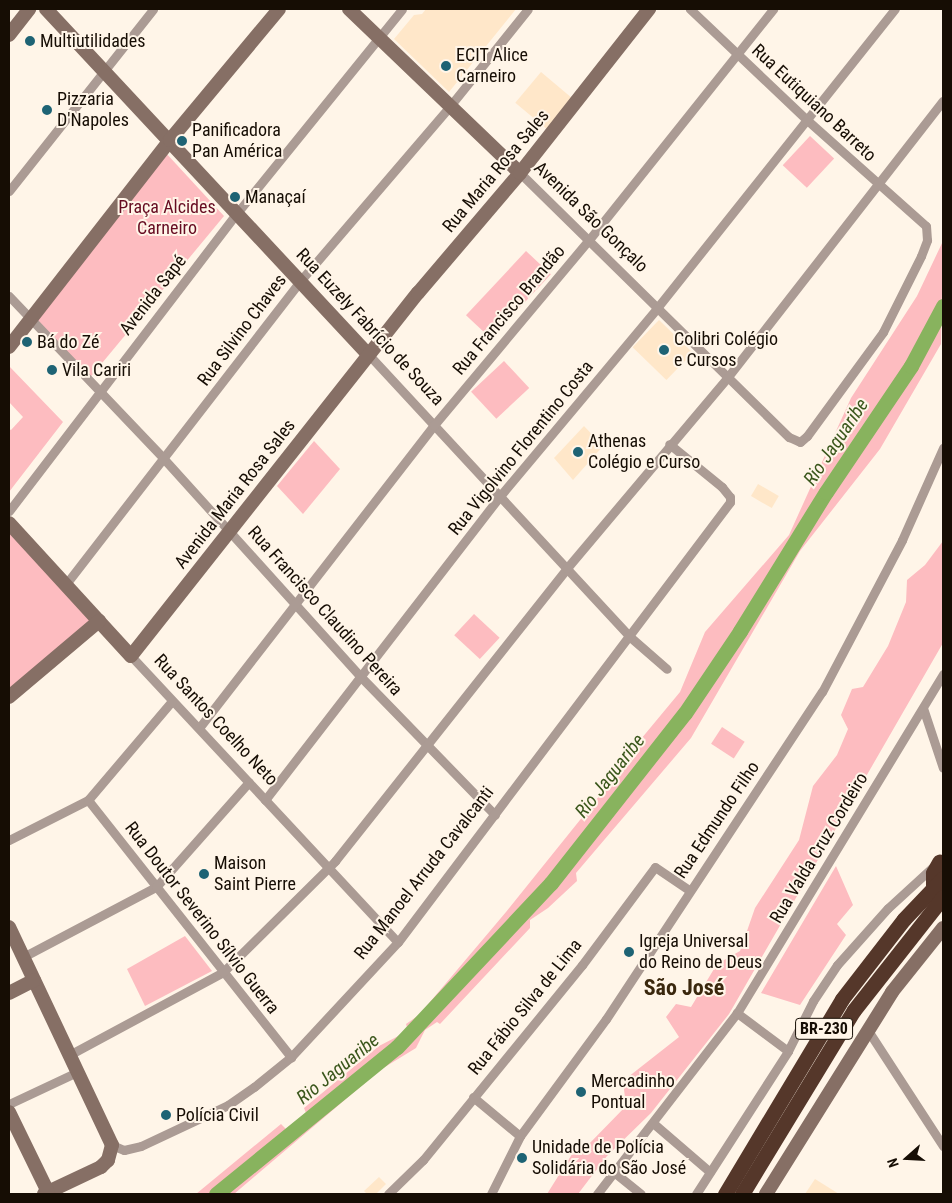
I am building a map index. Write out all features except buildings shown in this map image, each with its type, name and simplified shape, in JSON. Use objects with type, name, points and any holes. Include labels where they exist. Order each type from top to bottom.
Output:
[{"type":"highway","points":[[940,888],[933,873],[941,860]]},
{"type":"highway","name":"BR-230","points":[[725,1194],[842,1000],[904,919],[940,888]]},
{"type":"highway","name":"BR-230","points":[[742,1194],[854,1010],[940,888]]},
{"type":"main road","points":[[9,35],[29,9]]},
{"type":"main road","name":"Rua Euzely Fabrício de Souza","points":[[46,9],[369,355]]},
{"type":"main road","points":[[9,347],[170,140],[278,9]]},
{"type":"main road","name":"Avenida São Gonçalo","points":[[349,9],[520,173]]},
{"type":"main road","name":"Rua Maria Rosa Sales","points":[[369,355],[520,173],[649,9]]},
{"type":"main road","name":"Avenida Maria Rosa Sales","points":[[131,656],[369,355]]},
{"type":"main road","name":"Rua Santos Coelho Neto","points":[[9,523],[131,656]]},
{"type":"main road","points":[[9,697],[99,621]]},
{"type":"main road","points":[[9,926],[79,1071],[112,1145],[108,1160],[101,1167],[46,1193],[9,1112]]},
{"type":"main road","points":[[766,1194],[868,1029],[943,928]]},
{"type":"main road","points":[[9,993],[34,980]]},
{"type":"street","points":[[9,192],[153,9]]},
{"type":"street","name":"Avenida Sapé","points":[[9,511],[99,390],[237,213],[402,9]]},
{"type":"street","name":"Rua Silvino Chaves","points":[[66,584],[301,280],[450,106],[528,9]]},
{"type":"street","name":"Rua Eutiquiano Barreto","points":[[690,9],[808,121],[878,185],[918,218],[928,230],[925,247],[883,332],[807,436],[797,442],[784,433]]},
{"type":"street","name":"Rua Francisco Brandão","points":[[199,728],[434,425],[588,242],[773,9]]},
{"type":"street","name":"Rua Vigolvino Florentino Costa","points":[[265,800],[359,675],[500,496],[657,308],[896,9]]},
{"type":"street","points":[[71,1054],[223,972],[327,869],[428,745],[567,568],[669,444],[727,378],[943,101]]},
{"type":"street","name":"Avenida São Gonçalo","points":[[520,173],[784,433]]},
{"type":"street","name":"Rua Francisco Claudino Pereira","points":[[9,296],[164,459],[359,675],[495,815]]},
{"type":"street","name":"Rua Euzely Fabrício de Souza","points":[[369,355],[629,636],[667,668]]},
{"type":"street","name":"Rua Manoel Arruda Cavalcanti","points":[[112,1145],[133,1149],[228,1105],[291,1057],[398,942],[730,502],[728,494],[669,444]]},
{"type":"street","name":"Rua Edmundo Filho","points":[[491,1194],[520,1136],[606,1020],[689,890],[822,692],[902,540],[943,448]]},
{"type":"street","name":"Rua Santos Coelho Neto","points":[[131,656],[249,782],[327,869],[398,942]]},
{"type":"street","points":[[931,695],[943,674]]},
{"type":"street","name":"Rua Valda Cruz Cordeiro","points":[[597,1194],[737,1013],[931,695],[943,688]]},
{"type":"street","points":[[9,840],[88,800],[172,701]]},
{"type":"street","points":[[923,708],[943,768]]},
{"type":"street","points":[[23,957],[156,887],[249,782]]},
{"type":"street","name":"Rua Doutor Severino Sílvio Guerra","points":[[88,800],[291,1057]]},
{"type":"street","points":[[696,1194],[788,1052],[813,1001],[837,965],[888,908],[941,860]]},
{"type":"street","name":"Rua Fábio Silva de Lima","points":[[388,1194],[423,1160],[473,1096],[582,965],[655,867],[689,890]]},
{"type":"street","points":[[737,1013],[788,1052]]},
{"type":"street","points":[[868,1029],[943,1146]]},
{"type":"street","points":[[9,1104],[79,1071]]},
{"type":"street","points":[[473,1096],[520,1136]]},
{"type":"street","points":[[653,1123],[710,1172]]},
{"type":"street","points":[[615,1173],[641,1194]]},
{"type":"shaded area","name":"ECIT Alice Carneiro","points":[[426,9],[516,9],[449,92],[394,39],[414,15],[422,14]]},
{"type":"shaded area","points":[[541,72],[575,101],[550,132],[515,103]]},
{"type":"shaded area","name":"Colibri Colégio e Cursos","points":[[659,320],[693,353],[666,380],[633,347]]},
{"type":"shaded area","name":"Athenas Colégio e Curso","points":[[584,426],[603,446],[573,480],[554,458]]},
{"type":"shaded area","points":[[758,484],[779,496],[772,508],[751,496]]},
{"type":"shaded area","points":[[379,1177],[386,1184],[376,1194],[367,1194],[364,1191]]},
{"type":"shaded area","points":[[815,1179],[839,1194],[805,1194]]},
{"type":"green space","points":[[810,136],[834,159],[807,188],[783,165]]},
{"type":"green space","name":"Praça Alcides Carneiro","points":[[165,152],[224,216],[88,380],[33,323]]},
{"type":"green space","points":[[943,241],[941,344],[880,449],[800,551],[691,738],[576,873],[577,881],[548,908],[530,920],[530,928],[440,1024],[437,1022],[425,1030],[416,1048],[380,1070],[234,1194],[196,1194],[281,1124],[286,1129],[306,1113],[304,1108],[379,1046],[408,1031],[406,1024],[419,1015],[506,912],[629,759],[641,739],[680,692],[705,632],[789,535],[851,398],[917,296]]},
{"type":"green space","points":[[526,251],[551,274],[491,339],[466,315]]},
{"type":"green space","points":[[504,361],[529,388],[496,419],[471,392]]},
{"type":"green space","points":[[9,366],[63,422],[9,492],[9,429],[11,430],[23,417],[9,402]]},
{"type":"green space","points":[[314,441],[340,469],[303,514],[277,486]]},
{"type":"green space","points":[[9,526],[98,621],[9,693]]},
{"type":"green space","points":[[943,541],[943,643],[729,1014],[651,1113],[607,1156],[578,1194],[547,1194],[574,1151],[587,1146],[626,1106],[623,1081],[679,1037],[666,1017],[676,1004],[691,1007],[717,964],[740,951],[755,908],[799,840],[813,786],[837,755],[848,729],[841,715],[852,689],[863,687],[888,646],[906,602],[907,580],[925,565]]},
{"type":"green space","points":[[474,614],[500,638],[480,659],[454,635]]},
{"type":"green space","points":[[722,727],[745,742],[734,758],[711,744]]},
{"type":"green space","points":[[836,866],[853,905],[837,924],[846,935],[800,1005],[761,993]]},
{"type":"green space","points":[[185,936],[212,971],[145,1006],[127,969]]},
{"type":"waterway","name":"Rio Jaguaribe","points":[[216,1194],[397,1047],[551,883],[685,713],[740,631],[826,492],[911,366],[943,306]]},
{"type":"place","name":"Multiutilidades","points":[[30,41]]},
{"type":"place","name":"ECIT Alice Carneiro","points":[[446,66]]},
{"type":"place","name":"Pizzaria D'Napoles","points":[[47,110]]},
{"type":"place","name":"Panificadora Pan América","points":[[182,141]]},
{"type":"place","name":"Manaçaí","points":[[235,197]]},
{"type":"place","name":"Bá do Zé","points":[[27,342]]},
{"type":"place","name":"Colibri Colégio e Cursos","points":[[664,350]]},
{"type":"place","name":"Vila Cariri","points":[[52,370]]},
{"type":"place","name":"Athenas Colégio e Curso","points":[[578,452]]},
{"type":"place","name":"Maison Saint Pierre","points":[[204,874]]},
{"type":"place","name":"Igreja Universal do Reino de Deus","points":[[629,952]]},
{"type":"place","name":"Mercadinho Pontual","points":[[581,1092]]},
{"type":"place","name":"Polícia Civil","points":[[166,1115]]},
{"type":"place","name":"Unidade de Polícia Solidária do São José","points":[[522,1158]]},
{"type":"district","name":"São José","points":[[684,988]]}]
